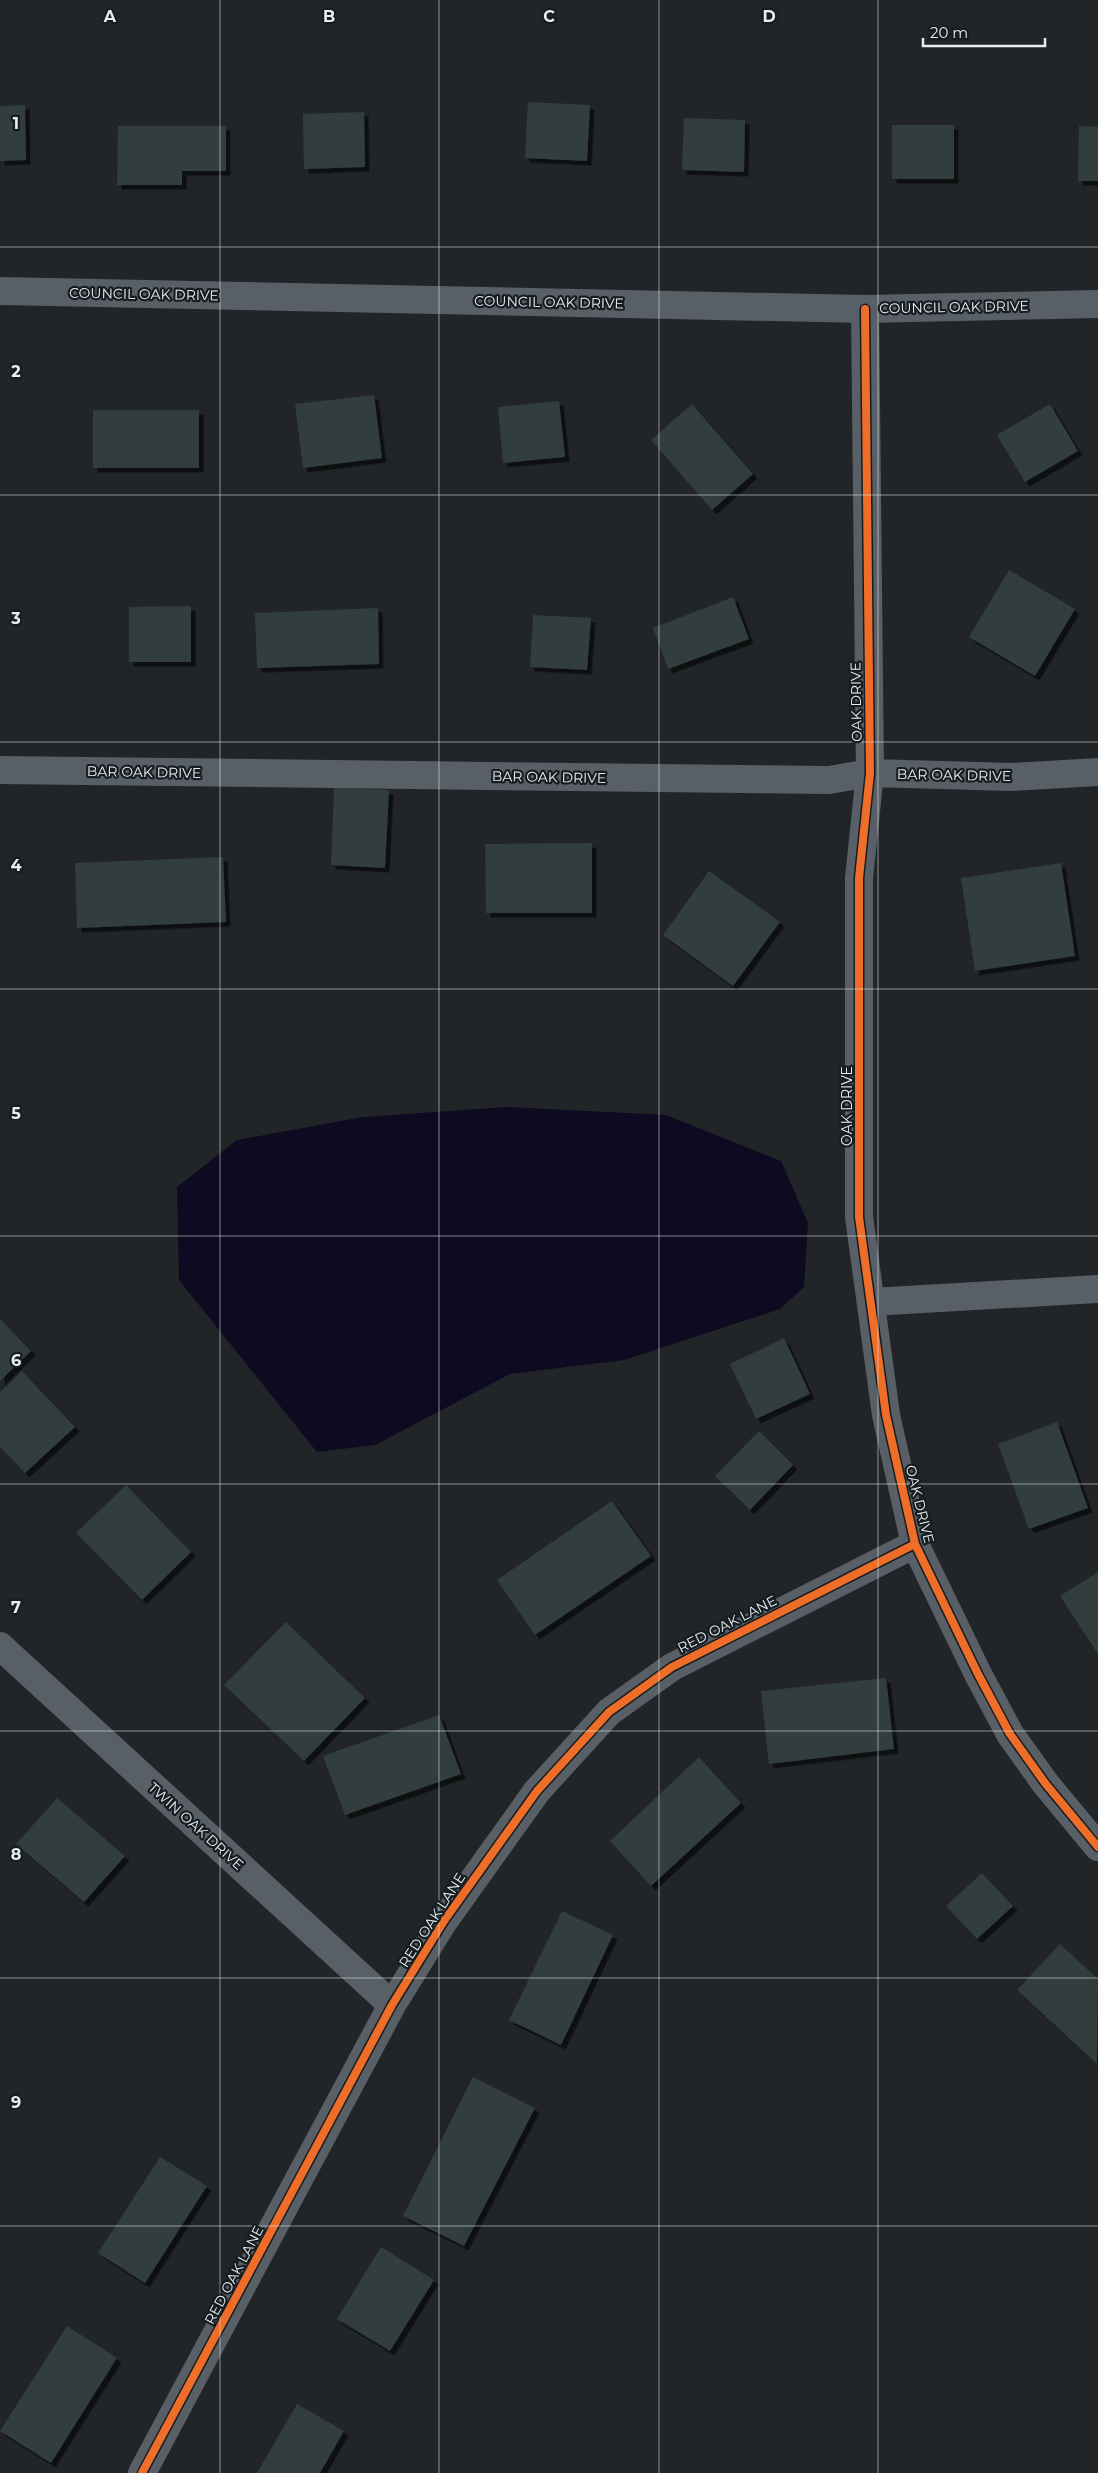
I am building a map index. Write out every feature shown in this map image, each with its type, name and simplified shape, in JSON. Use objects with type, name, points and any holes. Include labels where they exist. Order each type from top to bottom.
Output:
[{"type":"street","name":"COUNCIL OAK DRIVE","points":[[0,291],[865,309],[1098,304]]},
{"type":"street","name":"OAK DRIVE","points":[[865,309],[870,773],[858,878],[859,1217],[886,1414],[915,1544],[978,1674],[1010,1734],[1045,1783],[1098,1847]]},
{"type":"street","name":"BAR OAK DRIVE","points":[[0,770],[748,780],[829,780],[870,773],[1012,777],[1098,772]]},
{"type":"street","points":[[871,1302],[1098,1289]]},
{"type":"street","name":"RED OAK LANE","points":[[142,2473],[392,2005],[444,1921],[537,1790],[609,1712],[672,1667],[915,1544]]},
{"type":"street","name":"TWIN OAK DRIVE","points":[[0,1646],[392,2005]]},
{"type":"water","points":[[506,1107],[666,1115],[781,1161],[808,1223],[804,1287],[780,1309],[624,1360],[510,1374],[375,1445],[317,1452],[179,1280],[177,1187],[237,1140],[363,1117]]},
{"type":"building","points":[[528,102],[590,105],[587,161],[525,158]]},
{"type":"building","points":[[25,105],[26,160],[0,161],[0,106]]},
{"type":"building","points":[[364,112],[365,167],[304,169],[303,114]]},
{"type":"building","points":[[684,118],[745,120],[744,172],[682,170]]},
{"type":"building","points":[[892,125],[954,125],[954,179],[892,179]]},
{"type":"building","points":[[118,126],[226,126],[226,171],[182,171],[182,185],[117,185]]},
{"type":"building","points":[[1079,126],[1098,127],[1098,181],[1078,181]]},
{"type":"building","points":[[374,395],[382,458],[303,468],[295,404]]},
{"type":"building","points":[[559,401],[565,457],[503,463],[498,407]]},
{"type":"building","points":[[692,404],[753,474],[712,510],[651,440]]},
{"type":"building","points":[[1050,404],[1078,451],[1025,482],[997,435]]},
{"type":"building","points":[[93,410],[199,410],[199,468],[93,468]]},
{"type":"building","points":[[1009,570],[1075,609],[1035,676],[969,637]]},
{"type":"building","points":[[733,597],[749,639],[668,669],[653,628]]},
{"type":"building","points":[[191,606],[191,662],[129,662],[129,607]]},
{"type":"building","points":[[378,608],[379,664],[257,668],[255,613]]},
{"type":"building","points":[[533,615],[591,618],[587,670],[530,667]]},
{"type":"building","points":[[334,788],[389,790],[385,868],[331,865]]},
{"type":"building","points":[[592,843],[592,913],[486,913],[485,844]]},
{"type":"building","points":[[223,857],[226,922],[77,928],[75,863]]},
{"type":"building","points":[[1061,863],[1075,956],[975,971],[961,878]]},
{"type":"building","points":[[709,871],[780,922],[733,986],[663,935]]},
{"type":"building","points":[[0,1319],[31,1351],[0,1381]]},
{"type":"building","points":[[784,1338],[810,1394],[756,1419],[730,1364]]},
{"type":"building","points":[[22,1371],[75,1427],[25,1473],[0,1447],[0,1392]]},
{"type":"building","points":[[1057,1422],[1088,1508],[1029,1529],[998,1444]]},
{"type":"building","points":[[759,1431],[793,1465],[750,1510],[715,1476]]},
{"type":"building","points":[[126,1485],[191,1552],[142,1600],[76,1533]]},
{"type":"building","points":[[612,1501],[651,1556],[535,1635],[497,1580]]},
{"type":"building","points":[[1098,1572],[1098,1654],[1060,1596]]},
{"type":"building","points":[[286,1622],[365,1698],[304,1761],[224,1685]]},
{"type":"building","points":[[886,1678],[894,1749],[769,1764],[761,1691]]},
{"type":"building","points":[[439,1715],[461,1774],[345,1815],[323,1756]]},
{"type":"building","points":[[699,1757],[741,1803],[651,1886],[610,1841]]},
{"type":"building","points":[[57,1798],[125,1856],[84,1902],[16,1844]]},
{"type":"building","points":[[982,1873],[1013,1906],[977,1939],[946,1906]]},
{"type":"building","points":[[562,1911],[613,1935],[561,2045],[509,2020]]},
{"type":"building","points":[[1060,1944],[1098,1979],[1097,2064],[1017,1990]]},
{"type":"building","points":[[473,2077],[535,2108],[464,2246],[403,2216]]},
{"type":"building","points":[[160,2157],[207,2186],[145,2283],[98,2253]]},
{"type":"building","points":[[381,2247],[434,2280],[390,2351],[337,2319]]},
{"type":"building","points":[[67,2326],[117,2358],[51,2463],[0,2431]]},
{"type":"building","points":[[297,2404],[344,2431],[320,2473],[257,2473]]},
{"type":"cycle path","points":[[865,309],[870,773],[859,878],[859,1217],[886,1415],[915,1544],[978,1674],[1010,1734],[1045,1783],[1098,1847]]},
{"type":"cycle path","points":[[142,2473],[392,2005],[444,1921],[537,1791],[609,1712],[672,1667],[915,1544]]}]
